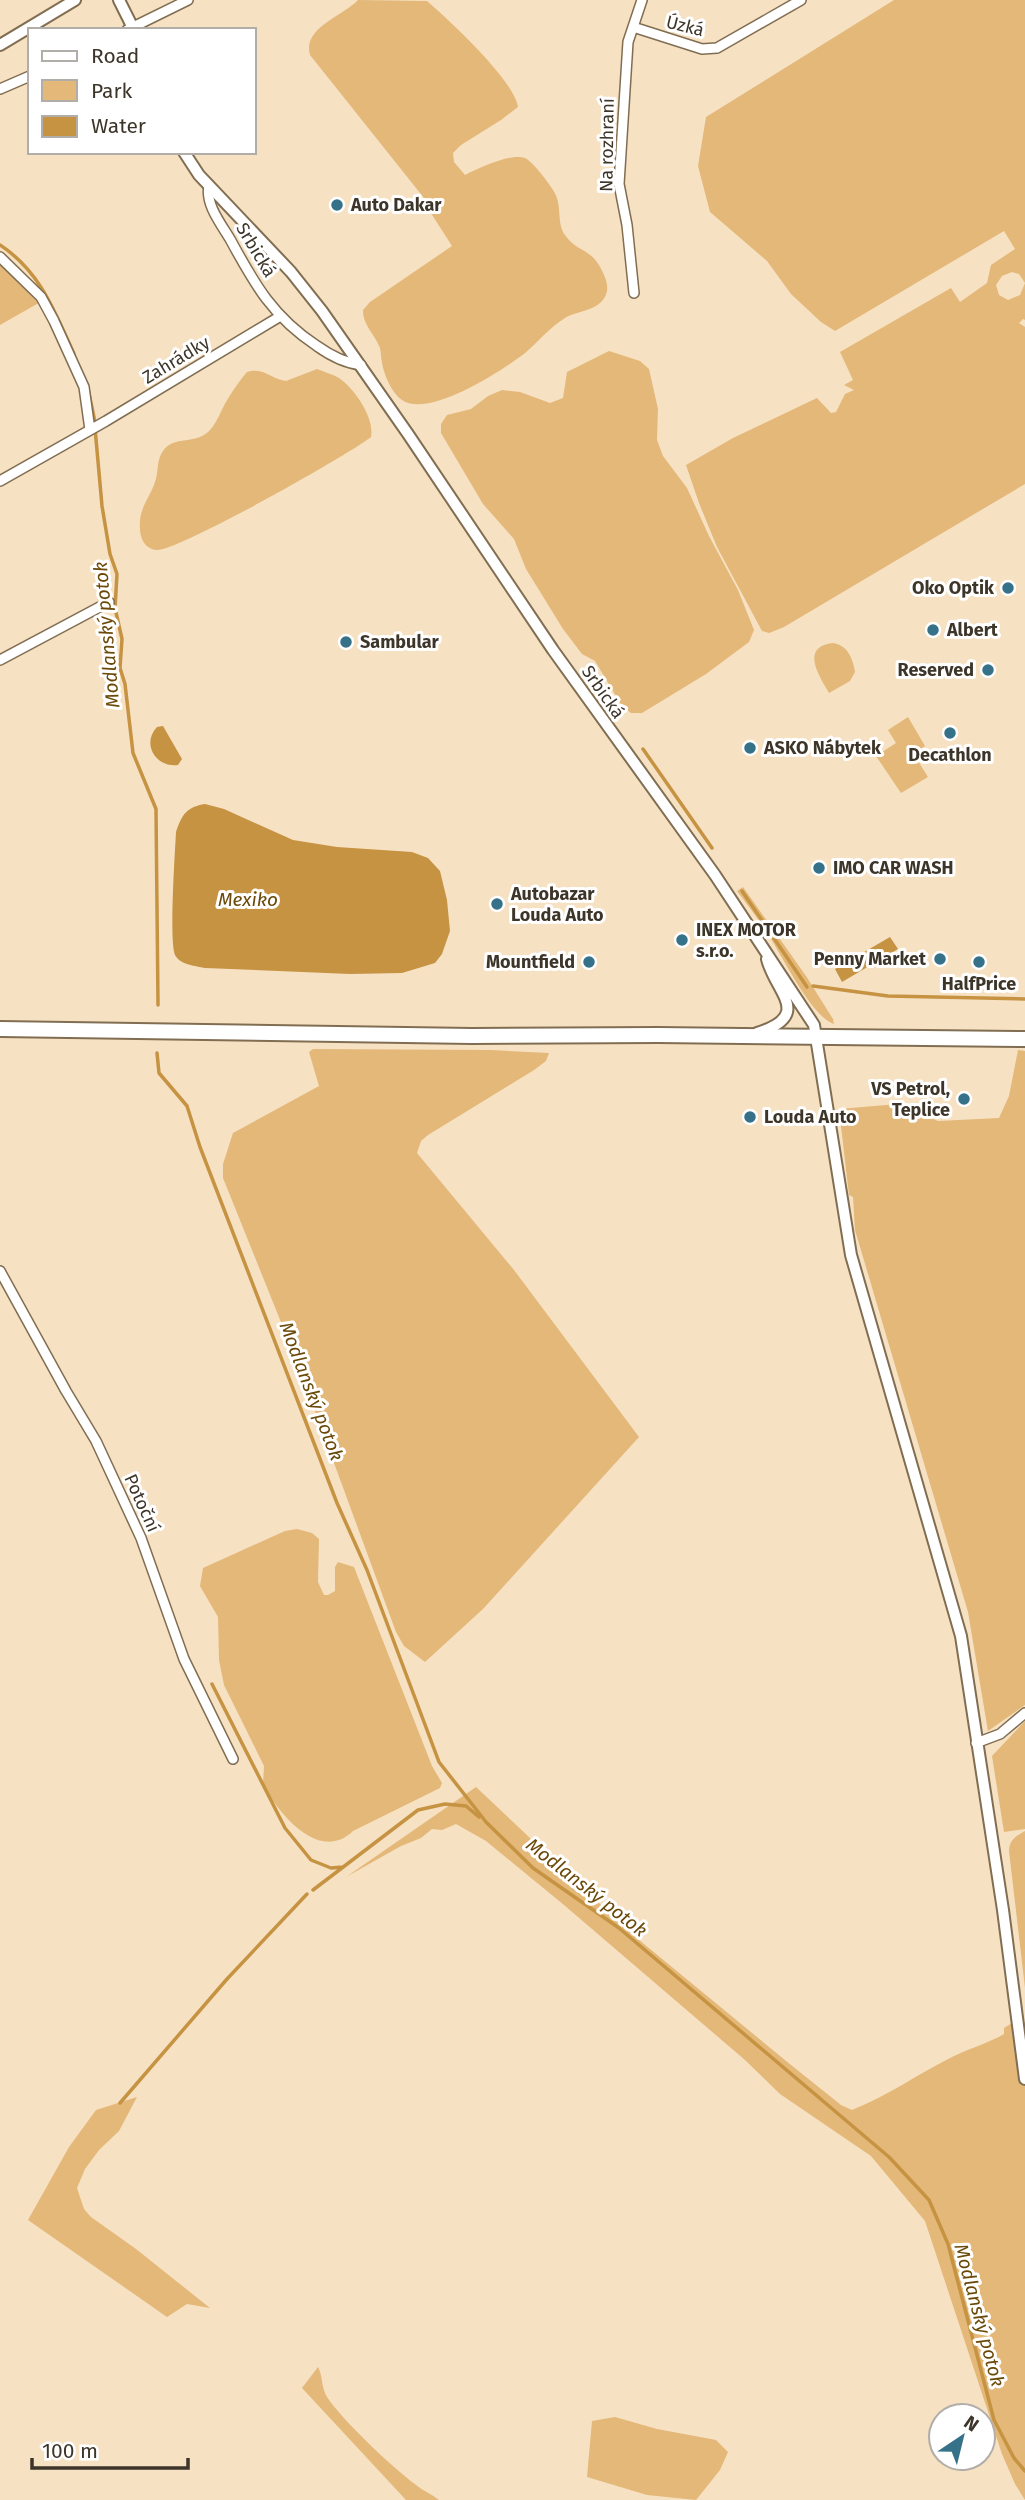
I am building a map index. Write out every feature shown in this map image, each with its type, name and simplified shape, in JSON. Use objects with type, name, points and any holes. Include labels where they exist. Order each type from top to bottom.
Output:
[{"type":"main road","points":[[0,1029],[380,1035],[1025,1039]]},
{"type":"street","points":[[28,28],[75,0]]},
{"type":"street","points":[[119,0],[131,28]]},
{"type":"street","points":[[133,28],[188,0]]},
{"type":"street","name":"Na rozhraní","points":[[634,293],[619,184],[628,42],[642,0]]},
{"type":"street","name":"Úzká","points":[[633,27],[702,49],[717,48],[801,0]]},
{"type":"street","points":[[0,45],[28,28]]},
{"type":"street","points":[[0,89],[28,77]]},
{"type":"street","name":"Srbická","points":[[185,154],[209,186],[292,272],[360,365],[552,650],[715,875],[811,1019],[818,1038],[851,1255],[965,1657],[1025,2079]]},
{"type":"street","name":"Srbická","points":[[209,186],[208,194],[216,215],[243,264],[279,317],[327,353],[346,363],[360,365]]},
{"type":"street","points":[[0,257],[41,297],[54,321],[84,387],[90,430]]},
{"type":"street","name":"Zahrádky","points":[[0,481],[279,317]]},
{"type":"street","points":[[0,660],[109,602]]},
{"type":"street","points":[[741,1037],[774,1027],[782,1020],[788,1008],[787,999],[769,967],[765,949]]},
{"type":"street","name":"Potoční","points":[[0,1271],[96,1441],[141,1538],[184,1659],[233,1759]]},
{"type":"street","points":[[976,1743],[1000,1734],[1025,1713]]},
{"type":"green space","points":[[358,0],[427,1],[493,67],[514,95],[518,107],[461,145],[453,153],[454,162],[465,175],[504,159],[519,157],[528,160],[556,195],[565,235],[595,259],[607,285],[605,298],[601,303],[570,315],[500,371],[465,390],[429,403],[414,404],[402,400],[395,393],[383,368],[380,348],[365,321],[363,310],[370,302],[452,246],[424,198],[310,55],[309,46],[318,30]]},
{"type":"green space","points":[[894,0],[1025,0],[1025,283],[1025,320],[1019,323],[1025,327],[1025,484],[784,627],[769,633],[762,631],[717,547],[686,465],[733,438],[817,398],[831,413],[836,412],[845,394],[854,390],[844,385],[853,380],[840,352],[951,288],[960,302],[987,283],[991,265],[1015,249],[1004,231],[835,331],[821,322],[791,294],[767,261],[710,212],[698,166],[706,117]],"holes":[[[1012,272],[1019,274],[1025,283],[1020,295],[1008,300],[999,295],[996,285],[1002,276]]]},
{"type":"green space","points":[[0,254],[20,268],[44,300],[0,325]]},
{"type":"green space","points":[[609,351],[640,361],[649,369],[658,409],[657,440],[663,456],[687,488],[738,590],[754,630],[749,642],[706,674],[642,713],[631,713],[622,706],[595,661],[582,654],[563,629],[526,569],[514,539],[483,504],[441,433],[441,424],[447,415],[471,409],[488,396],[502,390],[520,392],[550,403],[563,398],[567,372]]},
{"type":"green space","points":[[317,369],[339,378],[357,396],[370,421],[371,437],[299,481],[195,536],[156,550],[147,546],[141,535],[141,516],[155,482],[163,451],[171,444],[197,438],[210,430],[247,372],[258,371],[286,381]]},
{"type":"green space","points":[[833,643],[842,646],[848,653],[855,672],[850,681],[829,693],[817,671],[814,656],[817,650]]},
{"type":"green space","points":[[908,717],[925,746],[913,753],[928,777],[901,793],[876,756],[896,743],[888,730]]},
{"type":"green space","points":[[743,887],[806,976],[834,1024],[825,1019],[806,997],[766,931],[737,891]]},
{"type":"green space","points":[[313,1049],[549,1053],[546,1061],[534,1070],[428,1135],[421,1141],[417,1153],[514,1270],[639,1437],[483,1609],[425,1662],[404,1646],[396,1632],[297,1362],[223,1178],[223,1164],[233,1133],[319,1086],[309,1052]]},
{"type":"green space","points":[[1018,1050],[1025,1051],[1025,1705],[988,1731],[968,1612],[855,1230],[853,1197],[849,1195],[839,1109],[898,1104],[938,1121],[999,1118],[1009,1096]]},
{"type":"green space","points":[[297,1529],[312,1533],[319,1539],[318,1582],[324,1595],[335,1591],[335,1567],[338,1562],[354,1567],[432,1766],[442,1783],[440,1788],[340,1840],[327,1842],[301,1831],[279,1808],[263,1784],[264,1766],[224,1685],[219,1660],[218,1617],[200,1586],[203,1568],[285,1531]]},
{"type":"green space","points":[[1025,1721],[1025,1829],[1004,1832],[992,1756]]},
{"type":"green space","points":[[476,1787],[633,1935],[841,2105],[852,2110],[954,2056],[1004,2034],[1004,2028],[1012,2023],[1025,2022],[1025,2500],[1015,2484],[997,2439],[997,2402],[985,2402],[925,2221],[871,2156],[780,2094],[745,2060],[564,1905],[486,1841],[456,1824],[442,1830],[432,1829],[421,1838],[401,1846],[346,1877]]},
{"type":"green space","points":[[1025,1831],[1025,1988],[1009,1851],[1014,1839]]},
{"type":"green space","points":[[137,2097],[119,2131],[99,2150],[85,2169],[77,2188],[84,2209],[210,2308],[187,2304],[167,2317],[28,2220],[69,2147],[96,2110]]},
{"type":"green space","points":[[318,2367],[327,2397],[345,2419],[394,2467],[439,2500],[406,2500],[302,2388]]},
{"type":"green space","points":[[615,2417],[657,2429],[716,2440],[728,2452],[720,2470],[696,2500],[647,2495],[587,2477],[592,2421]]},
{"type":"water","points":[[163,726],[182,759],[178,765],[163,763],[153,754],[150,741],[152,734],[157,727]]},
{"type":"water","name":"Mexiko","points":[[205,804],[224,809],[293,840],[337,847],[412,852],[428,858],[440,871],[447,900],[450,931],[442,954],[435,963],[402,973],[350,974],[205,968],[181,961],[175,955],[172,933],[176,832],[186,812]]},
{"type":"water","points":[[890,937],[898,949],[842,982],[835,969]]},
{"type":"waterway","name":"Modlanský potok","points":[[0,245],[14,255],[36,280],[53,308],[74,354]]},
{"type":"waterway","name":"Modlanský potok","points":[[87,384],[94,417],[102,506],[110,554],[117,574],[115,608],[122,639],[120,668],[125,684],[133,753],[156,809],[158,1005]]},
{"type":"waterway","points":[[643,749],[712,848]]},
{"type":"waterway","points":[[742,891],[807,987]]},
{"type":"waterway","points":[[813,986],[888,996],[1025,999]]},
{"type":"waterway","name":"Modlanský potok","points":[[157,1053],[159,1073],[187,1106],[200,1147],[337,1503],[367,1570],[439,1762],[486,1822],[533,1868],[619,1928],[889,2157],[929,2200],[948,2244],[994,2420],[1014,2458],[1025,2471]]},
{"type":"waterway","points":[[212,1684],[285,1828],[311,1860],[331,1868],[343,1867]]},
{"type":"waterway","points":[[313,1890],[418,1810],[445,1804],[466,1806],[479,1817]]},
{"type":"waterway","points":[[120,2103],[227,1979],[307,1894]]},
{"type":"place","name":"Auto Dakar","points":[[337,205]]},
{"type":"place","name":"Oko Optik","points":[[1008,588]]},
{"type":"place","name":"Albert","points":[[933,630]]},
{"type":"place","name":"Sambular","points":[[346,642]]},
{"type":"place","name":"Reserved","points":[[988,670]]},
{"type":"place","name":"Decathlon","points":[[950,733]]},
{"type":"place","name":"ASKO Nábytek","points":[[750,748]]},
{"type":"place","name":"IMO CAR WASH","points":[[819,868]]},
{"type":"place","name":"Autobazar Louda Auto","points":[[497,904]]},
{"type":"place","name":"INEX MOTOR s.r.o.","points":[[682,940]]},
{"type":"place","name":"Penny Market","points":[[940,959]]},
{"type":"place","name":"Mountfield","points":[[589,962]]},
{"type":"place","name":"HalfPrice","points":[[979,962]]},
{"type":"place","name":"VS Petrol, Teplice","points":[[964,1099]]},
{"type":"place","name":"Louda Auto","points":[[750,1117]]}]
